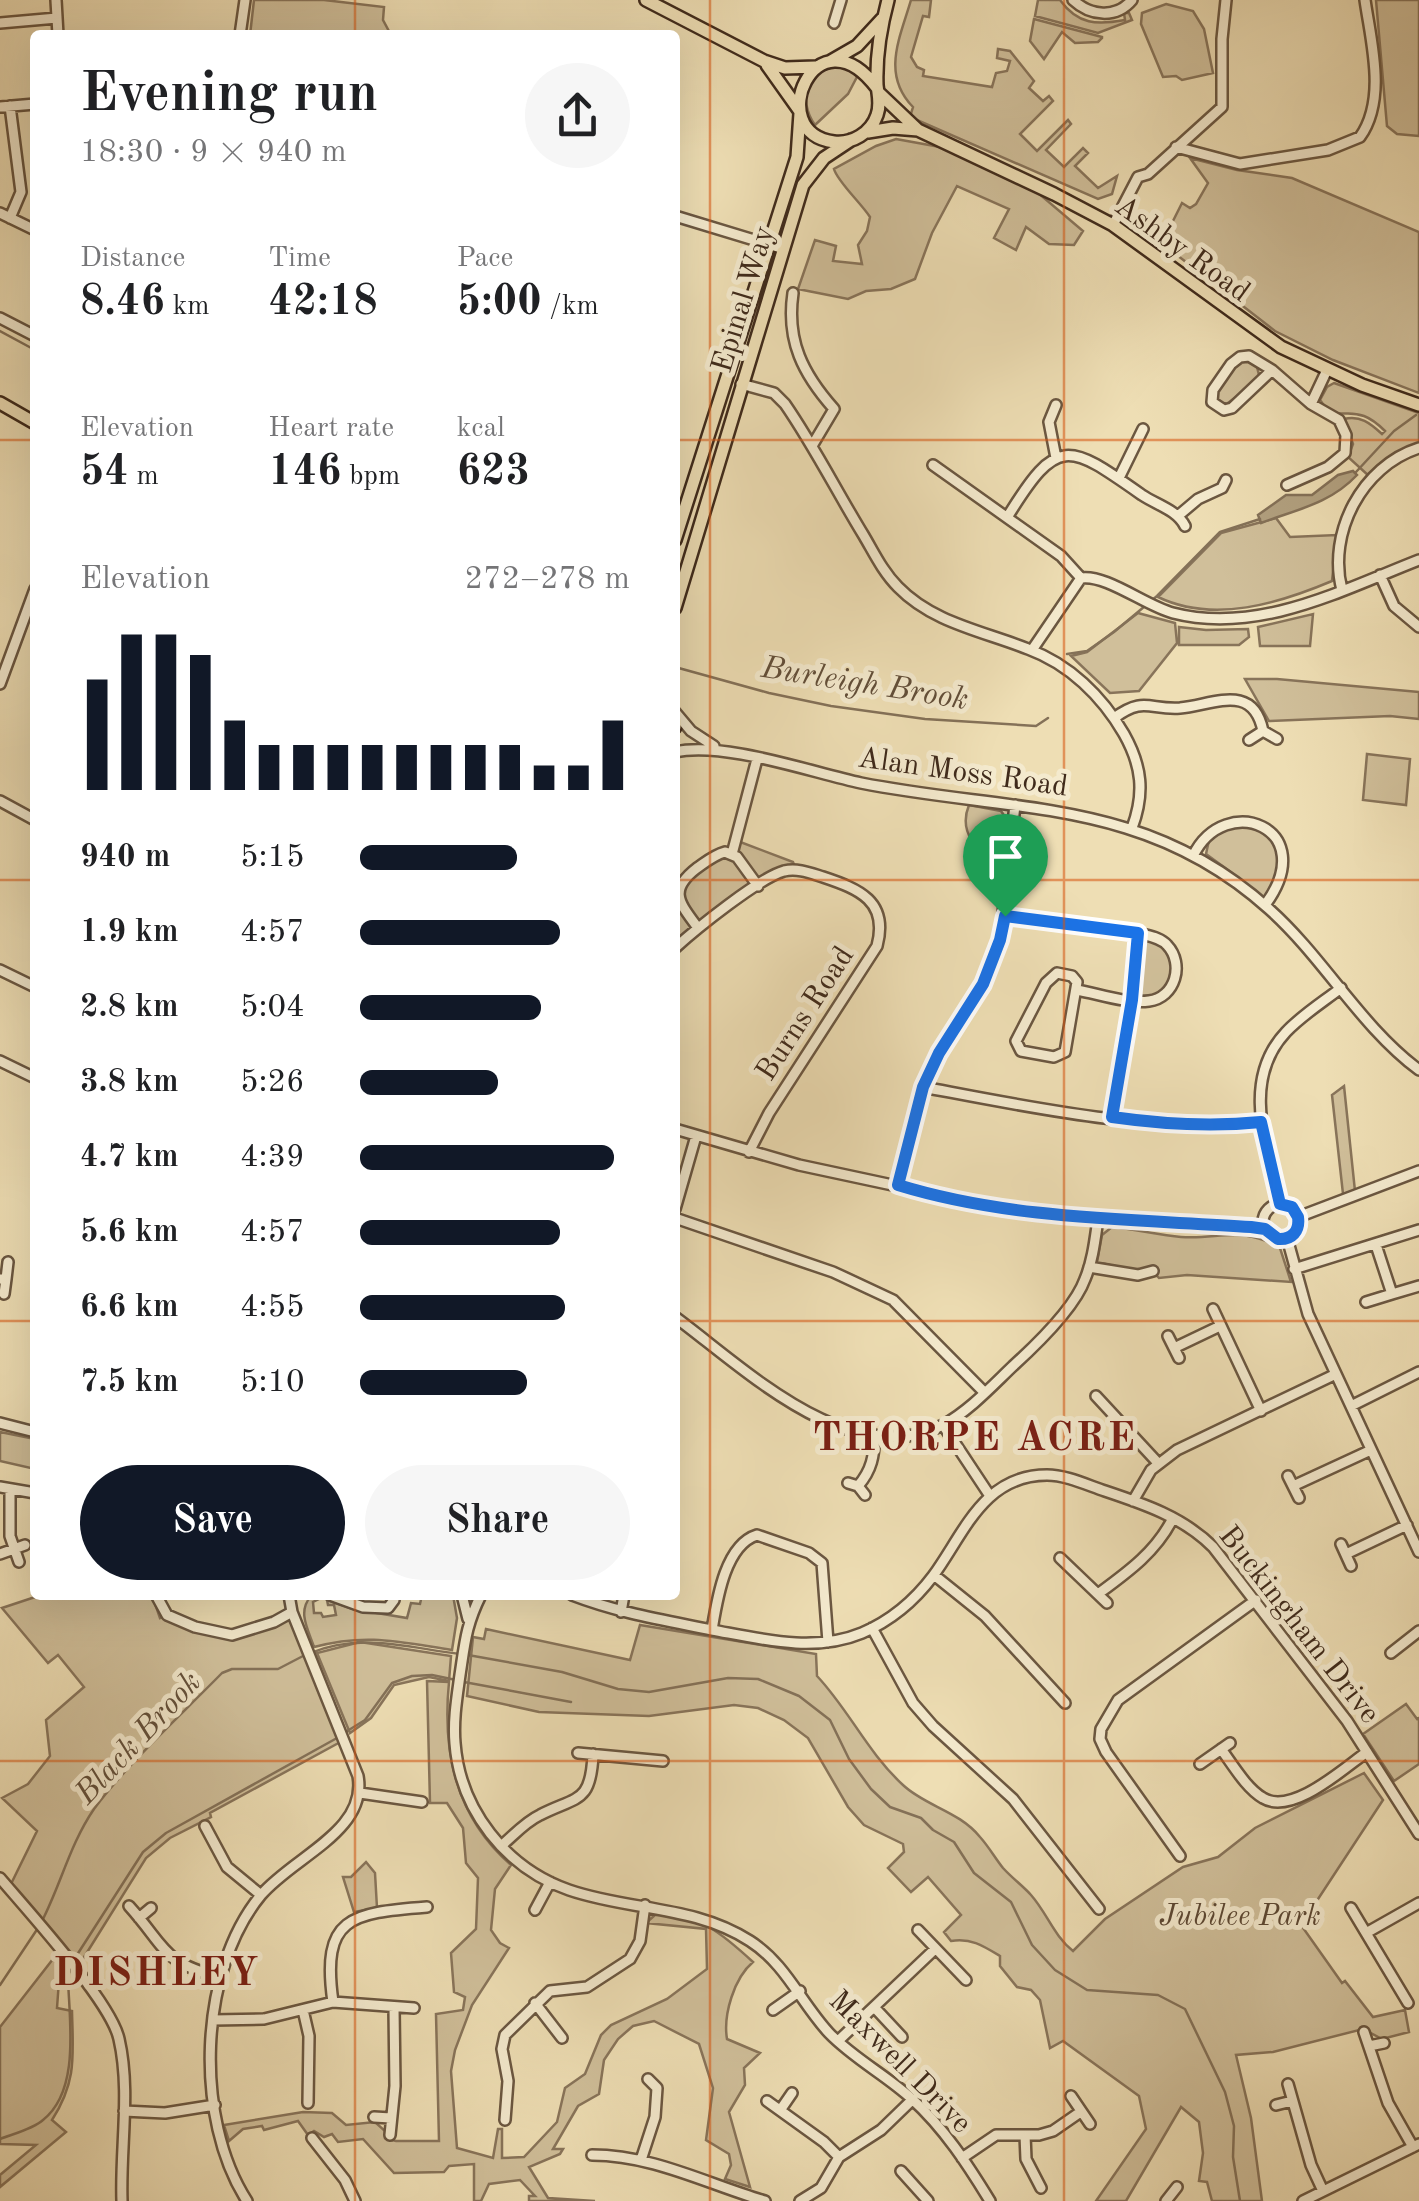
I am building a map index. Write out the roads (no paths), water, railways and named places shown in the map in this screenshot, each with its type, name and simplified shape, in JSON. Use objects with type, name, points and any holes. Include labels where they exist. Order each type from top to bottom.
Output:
[{"type":"main road","points":[[646,0],[764,62],[794,69],[844,62],[859,66],[878,90]]},
{"type":"main road","points":[[764,62],[804,123],[821,138],[836,142],[852,140],[864,134],[878,112],[883,17],[888,0]]},
{"type":"main road","points":[[800,112],[802,86],[824,64],[857,46],[883,17]]},
{"type":"main road","name":"Ashby Road","points":[[878,90],[918,130],[1113,225],[1253,329],[1327,370],[1416,404]]},
{"type":"main road","name":"Epinal Way","points":[[680,514],[797,158],[800,112]]},
{"type":"main road","name":"Ashby Road","points":[[864,134],[892,128],[918,130]]},
{"type":"main road","name":"Epinal Way","points":[[680,591],[803,185],[824,158],[852,140]]},
{"type":"main road","points":[[724,379],[741,384]]},
{"type":"main road","points":[[0,403],[30,420]]},
{"type":"street","points":[[56,0],[58,30]]},
{"type":"street","points":[[241,30],[245,0]]},
{"type":"street","points":[[1074,0],[1099,14],[1123,10],[1132,0]]},
{"type":"street","points":[[1113,225],[1138,177],[1148,174],[1224,104],[1222,50],[1226,0]]},
{"type":"street","points":[[1176,147],[1240,164],[1328,150],[1360,137],[1369,118],[1375,85],[1365,0]]},
{"type":"street","points":[[834,22],[842,6]]},
{"type":"street","points":[[0,23],[57,18]]},
{"type":"street","points":[[30,104],[5,106],[21,192],[5,216],[30,228]]},
{"type":"street","points":[[680,218],[784,249]]},
{"type":"street","points":[[792,294],[796,347],[804,374],[834,409],[812,446]]},
{"type":"street","points":[[0,318],[30,333]]},
{"type":"street","points":[[1272,370],[1232,408],[1224,410],[1212,402],[1213,390],[1236,359],[1249,356],[1272,370],[1311,404],[1339,420],[1347,446],[1339,460],[1287,485]]},
{"type":"street","points":[[1311,404],[1327,370]]},
{"type":"street","points":[[741,384],[781,398],[885,573],[901,590],[939,617],[1032,650],[1064,667],[1114,718],[1140,769],[1141,796],[1132,828]]},
{"type":"street","points":[[1050,409],[1049,434],[1056,458]]},
{"type":"street","points":[[1119,478],[1143,436]]},
{"type":"street","points":[[1342,590],[1338,548],[1356,499],[1394,459],[1419,448]]},
{"type":"street","points":[[1008,516],[1035,472],[1056,458],[1071,455],[1089,460],[1180,515],[1185,526]]},
{"type":"street","points":[[933,465],[1061,556],[1081,578]]},
{"type":"street","points":[[950,475],[957,465]]},
{"type":"street","points":[[1310,486],[1311,474]]},
{"type":"street","points":[[1180,515],[1198,499],[1226,487]]},
{"type":"street","points":[[1032,650],[1081,578],[1093,576],[1146,604],[1192,616],[1249,617],[1302,606],[1419,560]]},
{"type":"street","points":[[1380,576],[1394,606],[1419,627]]},
{"type":"street","points":[[0,684],[30,603]]},
{"type":"street","points":[[1114,718],[1140,703],[1176,708],[1204,701],[1238,701],[1249,704],[1257,712],[1263,731],[1277,739]]},
{"type":"street","name":"Alan Moss Road","points":[[680,717],[698,736],[721,750]]},
{"type":"street","points":[[1248,740],[1263,731]]},
{"type":"street","name":"Alan Moss Road","points":[[680,751],[699,747],[721,750],[929,795],[1071,812],[1132,828],[1194,856],[1265,905],[1303,940],[1387,1043],[1419,1070]]},
{"type":"street","points":[[732,854],[757,759]]},
{"type":"street","points":[[0,801],[30,817]]},
{"type":"street","points":[[898,1185],[923,1087],[939,1053],[983,984],[1000,940],[1016,804]]},
{"type":"street","points":[[1194,856],[1200,842],[1227,824],[1257,824],[1270,832],[1285,861],[1276,891],[1265,905]]},
{"type":"street","points":[[698,928],[682,905],[680,884],[712,857],[732,854],[758,886]]},
{"type":"street","name":"Burns Road","points":[[680,944],[758,886],[781,872],[796,870],[842,883],[872,902],[881,927],[877,946],[768,1113],[749,1152]]},
{"type":"street","points":[[1005,916],[1138,933],[1166,944],[1177,969],[1174,981],[1160,998],[1149,1002],[1077,990]]},
{"type":"street","points":[[1112,1117],[1132,1000],[1138,933]]},
{"type":"street","points":[[0,970],[30,985]]},
{"type":"street","points":[[1057,973],[1072,976],[1077,990],[1066,1052],[1054,1056],[1021,1051],[1016,1040],[1051,977],[1057,973]]},
{"type":"street","points":[[1280,1204],[1261,1122],[1260,1086],[1270,1053],[1289,1029],[1342,988]]},
{"type":"street","points":[[1,1063],[30,1076]]},
{"type":"street","points":[[923,1087],[1112,1117],[1216,1124],[1261,1122]]},
{"type":"street","points":[[680,1131],[879,1184],[981,1204],[1098,1219],[1265,1229],[1273,1237],[1287,1238],[1298,1229],[1298,1217],[1292,1207],[1280,1204],[1266,1212],[1265,1229]]},
{"type":"street","points":[[680,1192],[696,1136]]},
{"type":"street","points":[[1298,1217],[1419,1171]]},
{"type":"street","points":[[680,1321],[795,1406],[837,1426],[874,1435],[916,1433],[943,1425],[1033,1348],[1081,1288],[1098,1219]]},
{"type":"street","points":[[680,1220],[821,1268],[893,1300],[984,1392]]},
{"type":"street","points":[[1294,1269],[1419,1230]]},
{"type":"street","points":[[1287,1238],[1302,1298],[1418,1548]]},
{"type":"street","points":[[1376,1244],[1392,1294]]},
{"type":"street","points":[[4,1294],[8,1262]]},
{"type":"street","points":[[1089,1267],[1138,1275],[1153,1271]]},
{"type":"street","points":[[1366,1302],[1419,1286]]},
{"type":"street","points":[[1212,1309],[1261,1411]]},
{"type":"street","points":[[1168,1336],[1176,1353],[1220,1326]]},
{"type":"street","points":[[1350,1406],[1419,1372]]},
{"type":"street","points":[[1133,1501],[1158,1463],[1336,1374]]},
{"type":"street","points":[[1096,1396],[1158,1463]]},
{"type":"street","points":[[1096,1416],[1105,1408]]},
{"type":"street","points":[[0,1424],[30,1431]]},
{"type":"street","points":[[586,1600],[621,1612],[784,1642],[828,1642],[872,1628],[907,1604],[934,1575],[970,1516],[990,1496],[943,1425]]},
{"type":"street","points":[[857,1488],[872,1462],[874,1435]]},
{"type":"street","points":[[1300,1498],[1290,1481],[1370,1450]]},
{"type":"street","name":"Buckingham Drive","points":[[990,1496],[1020,1480],[1044,1475],[1076,1481],[1174,1518],[1202,1536],[1256,1600],[1368,1752],[1419,1834]]},
{"type":"street","points":[[19,1562],[20,1547],[10,1536],[5,1488],[30,1492]]},
{"type":"street","points":[[1098,1594],[1142,1562],[1174,1518]]},
{"type":"street","points":[[1351,1566],[1343,1549],[1407,1525]]},
{"type":"street","points":[[712,1630],[723,1580],[747,1539],[758,1535],[810,1553],[822,1562],[828,1642]]},
{"type":"street","points":[[0,1554],[20,1547]]},
{"type":"street","points":[[1060,1558],[1107,1602]]},
{"type":"street","points":[[1062,1578],[1070,1570]]},
{"type":"street","points":[[934,1575],[984,1616],[1066,1703]]},
{"type":"street","points":[[159,1600],[167,1615],[232,1636],[292,1612]]},
{"type":"street","points":[[247,2201],[226,2158],[214,2104],[213,2020],[219,1977],[260,1895],[291,1865],[344,1825],[360,1794],[358,1776],[290,1600]]},
{"type":"street","points":[[344,1600],[363,1607],[388,1608],[394,1600]]},
{"type":"street","name":"Maxwell Drive","points":[[463,1600],[468,1619]]},
{"type":"street","name":"Maxwell Drive","points":[[478,1600],[468,1619],[454,1730],[458,1766],[474,1810],[501,1846],[550,1882],[576,1892],[692,1914],[729,1928],[765,1953],[838,2041],[912,2099],[962,2158],[990,2201]]},
{"type":"street","points":[[621,1612],[623,1600]]},
{"type":"street","points":[[1180,1856],[1106,1752],[1100,1739],[1104,1719],[1118,1700],[1256,1600]]},
{"type":"street","points":[[872,1628],[913,1703],[1013,1799],[1099,1908]]},
{"type":"street","points":[[1397,1631],[1406,1642]]},
{"type":"street","points":[[1392,1653],[1419,1631]]},
{"type":"street","points":[[1049,1686],[1060,1677]]},
{"type":"street","points":[[1200,1764],[1226,1746],[1260,1797],[1279,1803],[1304,1796],[1368,1752]]},
{"type":"street","points":[[578,1753],[663,1761]]},
{"type":"street","points":[[501,1846],[539,1815],[572,1803],[586,1793],[593,1754]]},
{"type":"street","points":[[360,1794],[417,1802],[411,1815]]},
{"type":"street","points":[[206,1826],[227,1866],[260,1895]]},
{"type":"street","points":[[199,1844],[210,1839]]},
{"type":"street","points":[[1158,1846],[1168,1839]]},
{"type":"street","points":[[0,1878],[76,1970],[117,2030],[124,2111],[122,2201]]},
{"type":"street","points":[[550,1882],[538,1905],[552,1904]]},
{"type":"street","points":[[1092,1899],[1102,1891]]},
{"type":"street","points":[[332,2002],[328,1959],[341,1930],[362,1916],[412,1903],[427,1908]]},
{"type":"street","points":[[1366,1934],[1419,1903]]},
{"type":"street","points":[[518,2110],[505,2114],[508,2081],[502,2041],[510,2028],[555,1988],[586,1987],[623,1965],[638,1948],[645,1905]]},
{"type":"street","points":[[129,1906],[168,1956],[181,1965],[219,1977]]},
{"type":"street","points":[[139,1918],[151,1908]]},
{"type":"street","points":[[1351,1908],[1408,1995]]},
{"type":"street","points":[[918,1930],[966,1980]]},
{"type":"street","points":[[838,2041],[935,1949]]},
{"type":"street","points":[[773,2010],[787,2007],[800,1991]]},
{"type":"street","points":[[213,2020],[264,2020],[332,2002],[414,2008]]},
{"type":"street","points":[[535,2003],[562,2038]]},
{"type":"street","points":[[874,2007],[899,2030]]},
{"type":"street","points":[[390,2135],[395,2086],[394,2008]]},
{"type":"street","points":[[303,2010],[310,2036],[301,2088],[308,2103]]},
{"type":"street","points":[[1303,2201],[1416,2146],[1388,2103],[1364,2032]]},
{"type":"street","points":[[1369,2046],[1384,2043]]},
{"type":"street","points":[[648,2079],[657,2088]]},
{"type":"street","points":[[641,2160],[654,2117],[657,2088],[666,2080]]},
{"type":"street","points":[[1288,2084],[1311,2165],[1323,2191]]},
{"type":"street","points":[[781,2109],[792,2092]]},
{"type":"street","points":[[1071,2096],[1090,2124]]},
{"type":"street","points":[[803,2201],[821,2188],[839,2157],[881,2130],[912,2099]]},
{"type":"street","points":[[1276,2105],[1292,2100]]},
{"type":"street","points":[[767,2101],[839,2157]]},
{"type":"street","points":[[124,2111],[165,2113],[214,2104]]},
{"type":"street","points":[[962,2158],[996,2135],[1026,2136],[1053,2131],[1079,2113]]},
{"type":"street","points":[[374,2118],[391,2118]]},
{"type":"street","points":[[1026,2136],[1026,2160],[1041,2188]]},
{"type":"street","points":[[312,2138],[345,2180],[355,2201]]},
{"type":"street","points":[[321,2151],[332,2142]]},
{"type":"street","points":[[592,2156],[618,2155],[641,2160],[765,2201]]},
{"type":"street","points":[[1034,2174],[1046,2167]]},
{"type":"street","points":[[901,2172],[928,2201]]},
{"type":"street","points":[[900,2191],[911,2182]]},
{"type":"street","points":[[1165,2196],[1177,2187]]},
{"type":"waterway","name":"Burleigh Brook","points":[[0,331],[30,347]]},
{"type":"waterway","name":"Burleigh Brook","points":[[1356,472],[1394,431],[1416,415]]},
{"type":"waterway","name":"Burleigh Brook","points":[[1067,654],[1087,651],[1114,632],[1157,596],[1220,532],[1260,519]]},
{"type":"waterway","name":"Burleigh Brook","points":[[680,668],[831,706],[925,719],[1036,726],[1048,718]]},
{"type":"waterway","name":"Black Brook","points":[[311,1653],[348,1643],[366,1643],[460,1654]]},
{"type":"waterway","name":"Black Brook","points":[[468,1655],[562,1672],[618,1689],[649,1692],[728,1678],[758,1679],[799,1696],[830,1720],[849,1759],[871,1789],[890,1807],[921,1818],[954,1842],[974,1873],[1011,1902],[1032,1945],[1055,1970],[1087,1990],[1158,1995],[1185,2009],[1225,2092],[1234,2126],[1233,2157],[1240,2201]]},
{"type":"waterway","name":"Black Brook","points":[[42,1921],[94,1809],[155,1740],[222,1673],[232,1669],[278,1669],[303,1656]]},
{"type":"waterway","name":"Black Brook","points":[[344,1733],[365,1720],[392,1683],[432,1675],[456,1680]]},
{"type":"waterway","name":"Black Brook","points":[[464,1682],[571,1702]]},
{"type":"waterway","name":"Black Brook","points":[[75,1958],[143,1852],[166,1833],[337,1738]]},
{"type":"waterway","name":"Black Brook","points":[[0,1985],[38,1928]]},
{"type":"waterway","name":"Black Brook","points":[[0,2139],[39,2123],[55,2107],[63,2091],[70,2053],[71,1965]]},
{"type":"district","name":"THORPE ACRE","points":[[975,1436]]},
{"type":"district","name":"DISHLEY","points":[[157,1971]]},
{"type":"park label","name":"Jubilee Park","points":[[1240,1915]]}]
